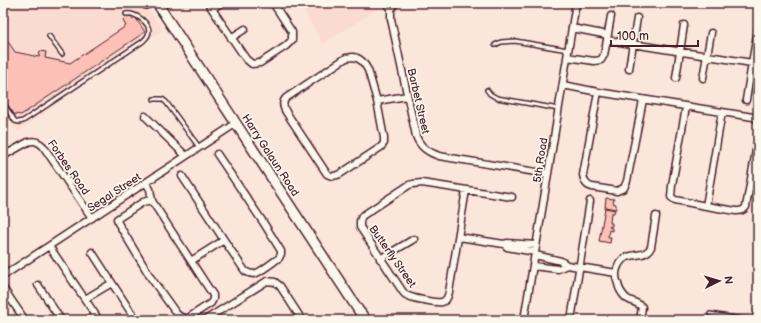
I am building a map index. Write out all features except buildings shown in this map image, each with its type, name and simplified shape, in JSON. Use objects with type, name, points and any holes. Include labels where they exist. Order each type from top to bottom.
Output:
[{"type":"main road","name":"Harry Galaun Road","points":[[157,3],[235,124],[366,320]]},
{"type":"street","points":[[221,3],[210,6],[246,59],[252,64],[260,63],[292,40],[292,32],[273,3]]},
{"type":"street","points":[[391,10],[395,3]]},
{"type":"street","name":"5th Road","points":[[524,320],[576,3]]},
{"type":"street","name":"Barbet Street","points":[[391,10],[391,19],[416,136],[420,144],[427,151],[439,156],[548,174]]},
{"type":"street","points":[[568,53],[594,61],[601,60],[604,55],[611,16]]},
{"type":"street","points":[[629,69],[638,18]]},
{"type":"street","points":[[676,78],[684,25]]},
{"type":"street","points":[[572,28],[633,44],[752,63]]},
{"type":"street","points":[[232,38],[245,29]]},
{"type":"street","points":[[746,100],[758,29]]},
{"type":"street","points":[[703,78],[711,33]]},
{"type":"street","points":[[353,57],[360,59],[366,66],[377,101],[384,138],[382,145],[340,174],[333,176],[327,174],[286,112],[283,105],[286,98],[346,58],[353,57]]},
{"type":"street","points":[[563,85],[643,100],[752,117],[758,120]]},
{"type":"street","points":[[598,92],[583,175],[585,183],[592,188],[617,191],[624,188],[628,181],[643,100]]},
{"type":"street","points":[[377,101],[408,96]]},
{"type":"street","points":[[686,107],[672,185],[672,196],[675,200],[736,211],[744,210],[746,207],[758,139]]},
{"type":"street","points":[[706,206],[722,112]]},
{"type":"street","points":[[145,116],[186,156]]},
{"type":"street","name":"Segal Street","points":[[3,276],[235,124]]},
{"type":"street","name":"Forbes Road","points":[[3,156],[28,142],[32,141],[40,143],[92,218]]},
{"type":"street","points":[[182,176],[245,271],[250,274],[257,273],[279,258],[281,254],[280,249],[217,154]]},
{"type":"street","points":[[146,183],[150,189],[152,201],[213,295],[211,303],[188,318],[179,316],[176,313],[151,278],[117,220],[120,216],[143,202],[147,200],[152,201]]},
{"type":"street","name":"Butterfly Street","points":[[466,190],[447,299],[443,302],[435,302],[413,298],[406,295],[380,259],[360,227],[362,216],[413,184],[422,183],[512,197]]},
{"type":"street","points":[[570,320],[590,201]]},
{"type":"street","points":[[640,320],[642,310],[641,306],[626,298],[617,283],[616,273],[620,263],[626,257],[646,253],[650,250],[656,216]]},
{"type":"street","points":[[459,237],[504,244],[507,248],[535,251],[561,261],[567,265],[616,273]]},
{"type":"street","points":[[380,259],[414,239]]},
{"type":"street","points":[[191,261],[224,240]]},
{"type":"street","points":[[49,246],[97,317],[87,320]]},
{"type":"street","points":[[92,252],[136,320]]},
{"type":"street","points":[[533,266],[558,269],[567,265]]},
{"type":"street","points":[[205,320],[267,281],[278,284],[302,320]]},
{"type":"street","points":[[85,299],[112,283]]},
{"type":"street","points":[[38,285],[61,320]]},
{"type":"street","points":[[3,288],[25,320]]},
{"type":"lane","points":[[135,3],[146,7],[157,3]]},
{"type":"lane","points":[[384,3],[391,10]]},
{"type":"lane","points":[[3,103],[14,120],[21,122],[142,42],[149,33],[147,24],[132,14],[126,14]]},
{"type":"lane","points":[[50,36],[62,54]]},
{"type":"lane","points":[[495,45],[501,42],[515,41],[568,53]]},
{"type":"lane","points":[[487,90],[493,96],[501,99],[559,109]]},
{"type":"lane","points":[[154,99],[162,99],[166,102],[199,148]]},
{"type":"lane","points":[[755,320],[758,307]]},
{"type":"lane","points":[[710,314],[748,320]]},
{"type":"shaded area","points":[[3,3],[145,3],[162,30],[18,131],[3,106]]},
{"type":"shaded area","points":[[299,3],[381,3],[382,6],[323,44]]}]
